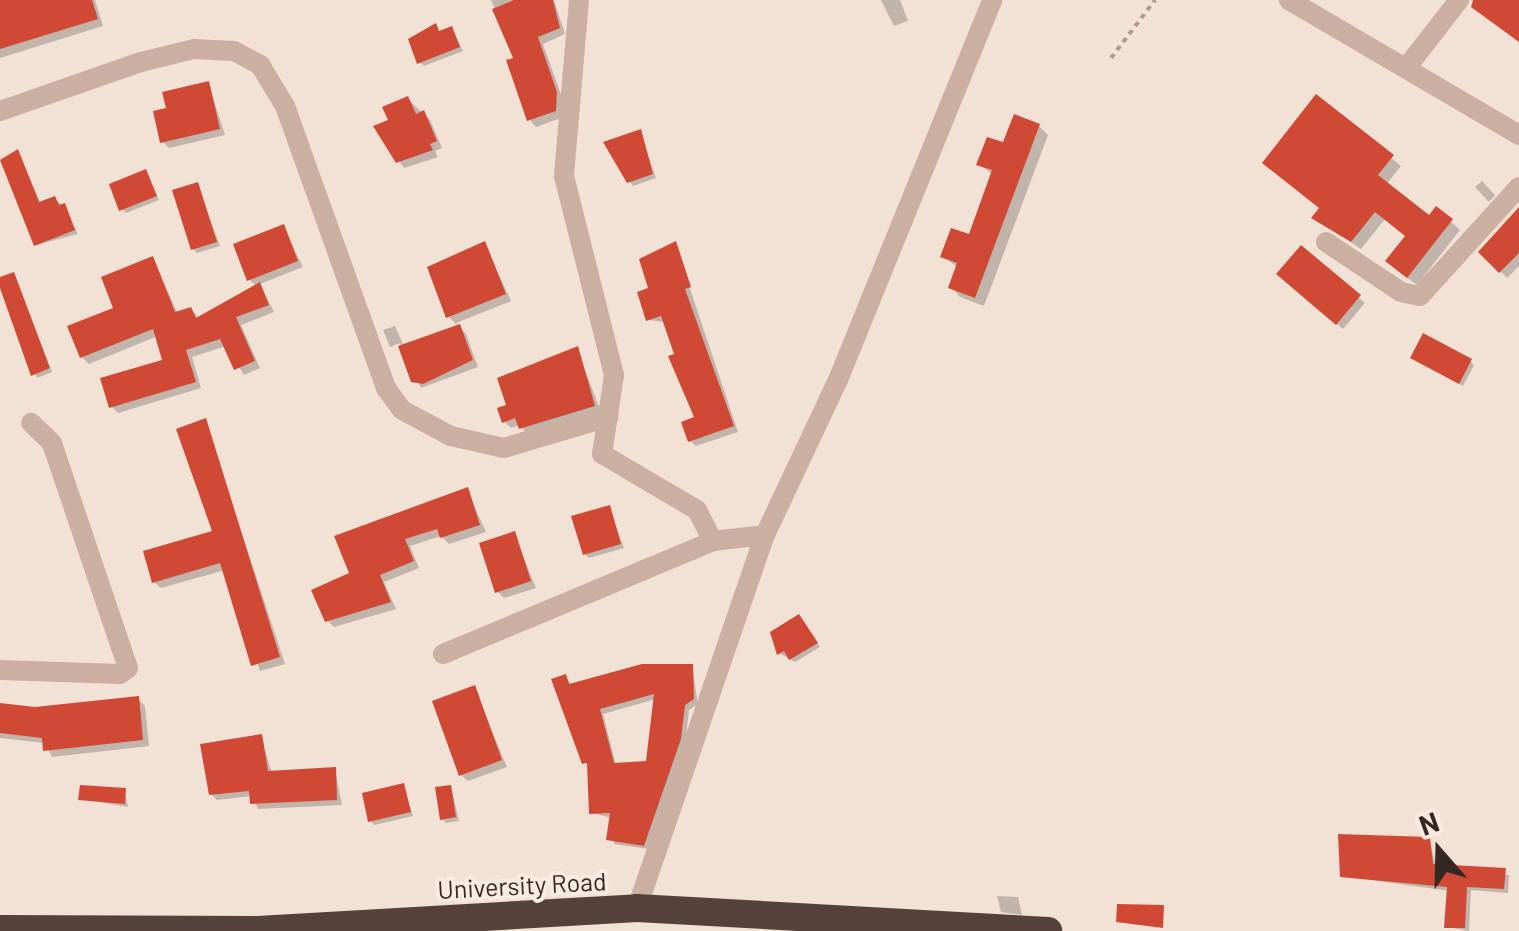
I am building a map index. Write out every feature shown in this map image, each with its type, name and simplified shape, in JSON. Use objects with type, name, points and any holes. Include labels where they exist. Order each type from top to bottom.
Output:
[{"type":"highway","name":"University Road","points":[[0,929],[258,930],[637,908],[1048,931]]},
{"type":"street","points":[[579,0],[564,176],[614,375],[602,454],[698,510],[713,541]]},
{"type":"street","points":[[637,908],[765,536],[846,363],[992,0]]},
{"type":"street","points":[[1289,0],[1519,134]]},
{"type":"street","points":[[1407,66],[1459,0]]},
{"type":"street","points":[[0,111],[141,62],[194,49],[234,51],[260,65],[285,106],[386,388],[402,410],[450,436],[504,448],[608,417]]},
{"type":"street","points":[[1326,242],[1401,292],[1420,296],[1519,187]]},
{"type":"street","points":[[0,670],[120,674],[128,668],[52,443],[31,424]]},
{"type":"street","points":[[444,654],[713,541],[765,536]]},
{"type":"path","points":[[1111,58],[1155,0]]},
{"type":"building","points":[[0,0],[92,0],[98,19],[0,49]]},
{"type":"building","points":[[514,0],[553,0],[560,28],[538,37],[557,92],[556,111],[527,121],[506,60],[513,58],[492,9]]},
{"type":"building","points":[[1473,0],[1519,0],[1519,42],[1471,7]]},
{"type":"building","points":[[436,23],[439,31],[452,26],[460,47],[417,64],[408,39]]},
{"type":"building","points":[[209,81],[220,129],[160,143],[153,111],[166,108],[162,92]]},
{"type":"building","points":[[1316,94],[1394,155],[1378,175],[1429,215],[1436,206],[1453,219],[1407,278],[1385,261],[1405,236],[1375,212],[1351,242],[1311,218],[1319,208],[1262,163]]},
{"type":"building","points":[[408,96],[416,114],[424,110],[437,141],[430,144],[433,150],[396,163],[373,126],[388,120],[382,107]]},
{"type":"building","points":[[1014,114],[1040,124],[975,298],[948,288],[957,263],[940,257],[951,228],[969,234],[992,170],[976,165],[987,137],[1003,142]]},
{"type":"building","points":[[641,129],[653,174],[627,183],[603,142]]},
{"type":"building","points":[[18,149],[39,202],[55,196],[59,205],[65,203],[75,230],[34,246],[0,160]]},
{"type":"building","points":[[146,169],[157,196],[119,211],[109,184]]},
{"type":"building","points":[[198,182],[217,242],[191,250],[172,190]]},
{"type":"building","points":[[1519,207],[1519,253],[1499,273],[1478,252]]},
{"type":"building","points":[[284,224],[298,261],[247,281],[233,244]]},
{"type":"building","points":[[485,241],[506,294],[446,318],[427,267]]},
{"type":"building","points":[[676,241],[691,287],[685,289],[734,426],[688,442],[681,422],[694,417],[668,356],[674,354],[661,316],[646,321],[637,292],[648,288],[639,259]]},
{"type":"building","points":[[1301,245],[1361,295],[1336,325],[1276,274]]},
{"type":"building","points":[[153,256],[175,312],[191,307],[196,318],[260,282],[269,305],[236,317],[255,361],[234,370],[220,339],[186,350],[196,382],[109,408],[100,378],[162,360],[153,329],[80,358],[67,326],[113,308],[101,277]]},
{"type":"building","points":[[14,272],[50,368],[31,376],[0,288],[0,277]]},
{"type":"building","points":[[460,324],[473,360],[423,384],[411,382],[398,346]]},
{"type":"building","points":[[1423,333],[1472,359],[1459,384],[1410,358]]},
{"type":"building","points":[[578,346],[595,406],[519,429],[515,418],[502,423],[497,408],[506,405],[497,378]]},
{"type":"building","points":[[206,418],[280,657],[251,666],[220,563],[152,583],[143,551],[212,531],[176,429]]},
{"type":"building","points":[[468,487],[480,525],[440,538],[437,529],[405,539],[414,561],[380,575],[391,602],[325,622],[311,590],[349,573],[334,536]]},
{"type":"building","points":[[610,505],[621,544],[583,555],[571,516]]},
{"type":"building","points":[[515,531],[531,581],[495,593],[479,543]]},
{"type":"building","points":[[799,614],[818,643],[789,660],[784,651],[777,655],[770,632]]},
{"type":"building","points":[[642,664],[693,664],[694,699],[685,705],[681,739],[644,846],[606,840],[610,813],[589,814],[587,763],[582,764],[551,679],[566,674],[569,684]],"holes":[[[654,694],[646,761],[614,763],[600,709]]]},
{"type":"building","points":[[475,685],[502,760],[459,776],[432,701]]},
{"type":"building","points":[[139,696],[143,740],[43,751],[42,738],[0,733],[0,703],[35,707]]},
{"type":"building","points":[[262,734],[268,771],[336,767],[337,800],[250,804],[249,791],[209,795],[200,744]]},
{"type":"building","points":[[404,783],[411,812],[368,822],[362,793]]},
{"type":"building","points":[[80,785],[126,788],[125,804],[78,800]]},
{"type":"building","points":[[451,785],[456,817],[440,820],[435,787]]},
{"type":"building","points":[[1338,834],[1430,837],[1433,864],[1506,868],[1504,889],[1467,887],[1465,928],[1444,928],[1447,887],[1340,877]]},
{"type":"building","points":[[1117,904],[1164,905],[1163,928],[1116,922]]}]
